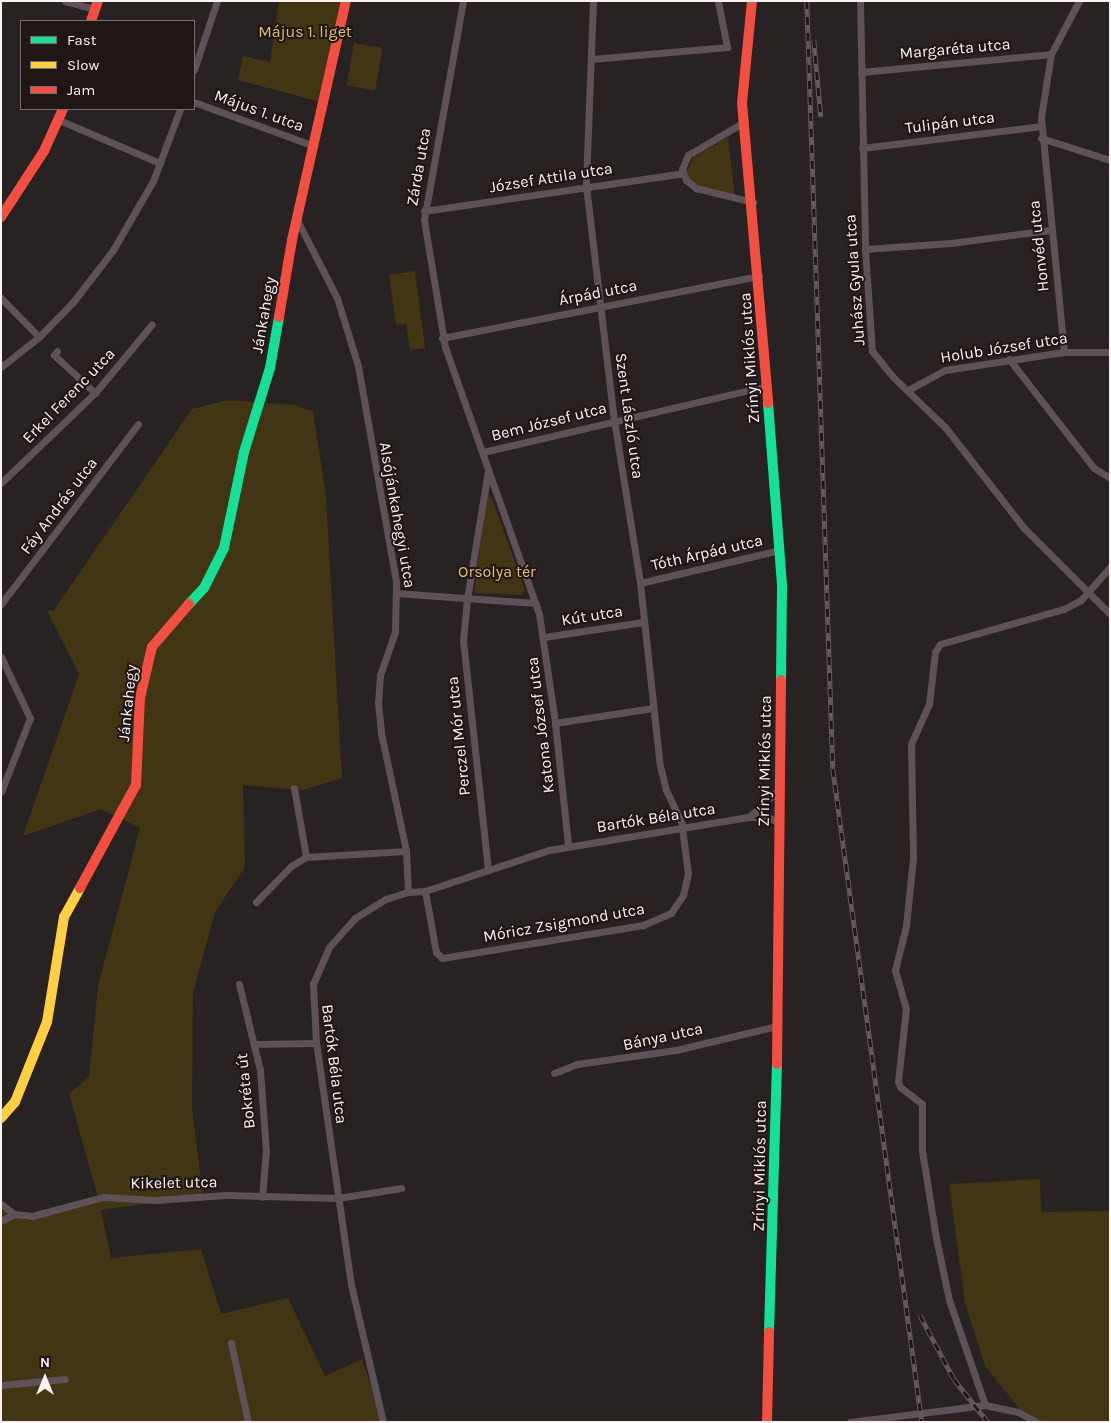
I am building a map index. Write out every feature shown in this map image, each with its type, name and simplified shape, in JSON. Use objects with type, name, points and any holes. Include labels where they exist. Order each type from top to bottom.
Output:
[{"type":"main road","name":"Jánkahegy","points":[[1,1118],[15,1102],[48,1022],[64,917],[136,785],[140,698],[152,647],[160,634],[204,588],[224,548],[244,452],[270,368],[296,227],[346,1]]},
{"type":"main road","name":"Zrínyi Miklós utca","points":[[752,1],[742,103],[753,202],[780,550],[780,790],[777,1026],[767,1422]]},
{"type":"main road","points":[[91,20],[96,5]]},
{"type":"main road","points":[[1,217],[34,169],[63,110]]},
{"type":"street","points":[[65,1],[96,5]]},
{"type":"street","points":[[195,67],[217,1]]},
{"type":"street","name":"Zárda utca","points":[[463,1],[424,211],[442,338],[483,452]]},
{"type":"street","name":"Szent László utca","points":[[593,1],[586,186],[602,306],[614,420],[640,583],[643,622],[664,784],[683,828]]},
{"type":"street","points":[[592,59],[727,47],[718,1]]},
{"type":"street","name":"Juhász Gyula utca","points":[[860,1],[865,249],[871,348],[878,361],[946,427],[1024,528],[1110,614]]},
{"type":"street","name":"Honvéd utca","points":[[1064,352],[1040,126],[1051,54],[1079,1]]},
{"type":"street","name":"Margaréta utca","points":[[861,72],[1051,54]]},
{"type":"street","name":"Május 1. utca","points":[[195,102],[314,146]]},
{"type":"street","points":[[1,367],[39,337],[73,302],[114,250],[143,201],[160,163],[180,110]]},
{"type":"street","points":[[59,120],[160,163]]},
{"type":"street","points":[[744,122],[688,156],[683,173],[689,183],[702,191],[753,202]]},
{"type":"street","name":"Tulipán utca","points":[[862,148],[1040,126]]},
{"type":"street","points":[[1041,138],[1110,160]]},
{"type":"street","name":"József Attila utca","points":[[424,211],[683,173]]},
{"type":"street","name":"Alsójánkahegyi utca","points":[[296,227],[337,298],[358,366],[396,593],[395,632],[380,675],[378,703],[381,733],[406,851],[408,892]]},
{"type":"street","points":[[865,249],[951,243],[1050,230]]},
{"type":"street","name":"Árpád utca","points":[[442,338],[759,276]]},
{"type":"street","points":[[1,298],[39,337]]},
{"type":"street","name":"Erkel Ferenc utca","points":[[1,483],[95,393],[152,324]]},
{"type":"street","points":[[57,351],[54,356],[95,393]]},
{"type":"street","name":"Holub József utca","points":[[908,390],[945,370],[1064,352],[1110,352]]},
{"type":"street","points":[[1009,359],[1094,468],[1110,478]]},
{"type":"street","name":"Bem József utca","points":[[483,452],[614,420],[767,386]]},
{"type":"street","name":"Fáy András utca","points":[[1,604],[138,424]]},
{"type":"street","points":[[396,593],[536,603],[483,452]]},
{"type":"street","points":[[467,598],[488,470]]},
{"type":"street","name":"Tóth Árpád utca","points":[[640,583],[780,550]]},
{"type":"street","points":[[985,1404],[949,1300],[936,1238],[922,1151],[922,1104],[900,1087],[898,1081],[906,1009],[895,970],[906,926],[913,858],[910,744],[929,704],[935,652],[940,644],[1064,609],[1088,592],[1110,567]]},
{"type":"street","name":"Perczel Mór utca","points":[[467,598],[464,653],[488,870]]},
{"type":"street","name":"Katona József utca","points":[[536,603],[544,637],[568,845]]},
{"type":"street","name":"Kút utca","points":[[544,637],[643,622]]},
{"type":"street","points":[[1,657],[30,718],[1,792]]},
{"type":"street","points":[[555,723],[654,708]]},
{"type":"street","points":[[294,788],[306,857]]},
{"type":"street","points":[[748,817],[770,802],[780,790]]},
{"type":"street","points":[[748,817],[768,817],[779,823]]},
{"type":"street","name":"Bartók Béla utca","points":[[383,1422],[351,1285],[316,1043],[313,984],[328,947],[348,924],[370,907],[408,892],[426,891],[568,845],[748,817]]},
{"type":"street","name":"Móricz Zsigmond utca","points":[[426,891],[436,952],[442,958],[643,925],[671,913],[683,895],[688,873],[683,828]]},
{"type":"street","points":[[256,902],[291,866],[306,857],[406,851]]},
{"type":"street","name":"Bokréta út","points":[[239,984],[255,1044],[266,1151],[262,1197]]},
{"type":"street","name":"Bánya utca","points":[[554,1073],[577,1064],[667,1052],[777,1026]]},
{"type":"street","points":[[255,1044],[316,1043]]},
{"type":"street","name":"Kikelet utca","points":[[1,1221],[14,1214],[37,1215],[103,1197],[156,1200],[262,1197],[338,1198],[401,1188]]},
{"type":"street","points":[[1,1204],[14,1214]]},
{"type":"street","points":[[231,1343],[248,1422]]},
{"type":"street","points":[[1,1385],[65,1379]]},
{"type":"street","points":[[850,1422],[985,1404],[1018,1412],[1037,1422]]},
{"type":"green space","name":"Május 1. liget","points":[[279,1],[345,1],[320,102],[238,80],[243,56],[270,62]]},
{"type":"green space","points":[[354,43],[383,48],[375,90],[347,85]]},
{"type":"green space","points":[[728,137],[735,196],[696,186],[688,178],[687,170],[694,157]]},
{"type":"green space","points":[[415,271],[425,348],[410,350],[406,324],[396,325],[389,275]]},
{"type":"green space","points":[[228,400],[294,405],[313,411],[326,496],[342,778],[303,790],[243,785],[245,867],[215,912],[193,993],[192,1109],[203,1196],[101,1210],[111,1258],[201,1249],[221,1314],[288,1298],[325,1376],[362,1359],[383,1422],[1,1422],[1,1211],[35,1214],[99,1201],[69,1094],[89,1077],[98,986],[140,828],[101,809],[23,836],[79,674],[47,611],[54,610],[192,409]]},
{"type":"green space","name":"Orsolya tér","points":[[487,494],[491,496],[525,590],[522,595],[474,593]]},
{"type":"green space","points":[[1040,1179],[1041,1212],[1110,1211],[1110,1422],[1030,1422],[985,1366],[965,1303],[949,1184]]},
{"type":"railway","points":[[807,1],[833,769],[922,1422]]},
{"type":"railway","points":[[814,40],[821,117]]},
{"type":"railway","points":[[920,1315],[954,1379],[988,1422]]},
{"type":"traffic: fast","points":[[189,604],[204,588],[224,548],[244,452],[270,368],[279,317]]},
{"type":"traffic: fast","points":[[768,403],[782,586],[781,680]]},
{"type":"traffic: fast","points":[[769,1332],[777,1064]]},
{"type":"traffic: slow","points":[[1,1118],[15,1102],[47,1022],[64,917],[80,888]]},
{"type":"traffic: jam","points":[[91,20],[98,1]]},
{"type":"traffic: jam","points":[[279,317],[292,240],[346,1]]},
{"type":"traffic: jam","points":[[752,1],[742,103],[768,403]]},
{"type":"traffic: jam","points":[[1,217],[44,151],[63,110]]},
{"type":"traffic: jam","points":[[80,888],[136,785],[140,698],[152,647],[189,604]]},
{"type":"traffic: jam","points":[[777,1064],[781,680]]},
{"type":"traffic: jam","points":[[767,1422],[769,1332]]}]
